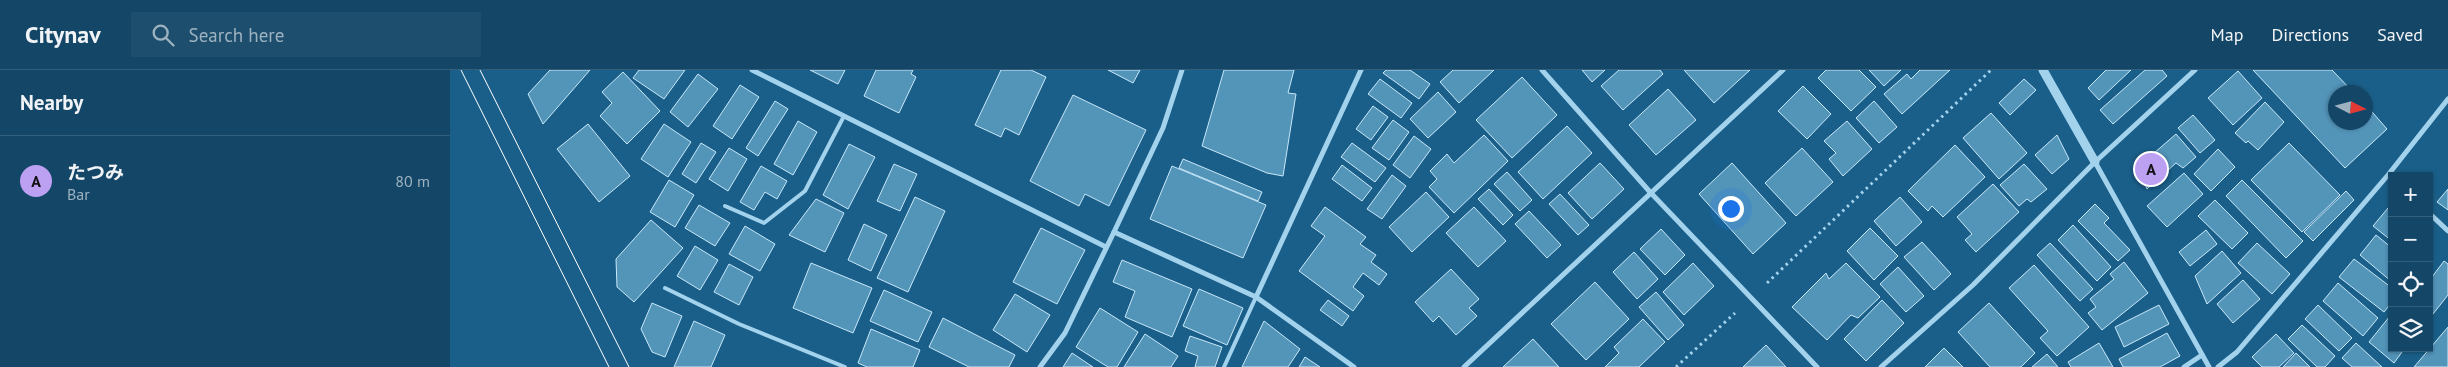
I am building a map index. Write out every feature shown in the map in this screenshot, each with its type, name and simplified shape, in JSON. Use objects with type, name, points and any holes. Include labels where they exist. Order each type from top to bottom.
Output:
[{"type":"street","points":[[752,70],[1106,247]]},
{"type":"street","points":[[1040,367],[1065,333],[1114,232],[1163,128],[1182,70]]},
{"type":"street","points":[[1256,297],[1361,70]]},
{"type":"street","points":[[1542,70],[1650,192],[1817,367]]},
{"type":"street","points":[[1464,367],[1782,70]]},
{"type":"street","points":[[2043,70],[2209,367]]},
{"type":"street","points":[[1881,367],[1973,285],[2095,162],[2195,70]]},
{"type":"street","points":[[2394,172],[2448,99]]},
{"type":"street","points":[[2218,367],[2237,352],[2388,179]]},
{"type":"street","points":[[2433,217],[2448,231]]},
{"type":"street","points":[[1114,232],[1256,297],[1354,367]]},
{"type":"street","points":[[2184,367],[2202,355]]},
{"type":"lane","points":[[725,206],[764,223],[806,191],[844,116]]},
{"type":"lane","points":[[665,288],[739,324],[845,367]]},
{"type":"lane","points":[[1224,367],[1256,297]]},
{"type":"path","points":[[1676,367],[1991,70]]},
{"type":"building","points":[[550,70],[590,70],[543,124],[528,94]]},
{"type":"building","points":[[639,70],[685,70],[664,99],[633,78]]},
{"type":"building","points":[[810,70],[845,70],[838,84]]},
{"type":"building","points":[[876,70],[913,70],[911,74],[916,77],[899,113],[864,96]]},
{"type":"building","points":[[1001,70],[1031,70],[1046,77],[1019,135],[1005,128],[1001,137],[975,125]]},
{"type":"building","points":[[1108,70],[1140,70],[1133,83]]},
{"type":"building","points":[[1224,70],[1294,70],[1288,93],[1296,94],[1283,176],[1267,173],[1202,146]]},
{"type":"building","points":[[1386,70],[1410,70],[1430,84],[1419,99],[1383,73]]},
{"type":"building","points":[[1453,70],[1494,70],[1459,103],[1440,82]]},
{"type":"building","points":[[1582,70],[1605,70],[1592,82]]},
{"type":"building","points":[[1619,70],[1660,70],[1663,74],[1623,110],[1601,86]]},
{"type":"building","points":[[1684,70],[1750,70],[1714,103]]},
{"type":"building","points":[[1826,70],[1859,70],[1876,87],[1851,111],[1818,78]]},
{"type":"building","points":[[1869,70],[1901,70],[1884,86]]},
{"type":"building","points":[[1920,70],[1950,70],[1902,114],[1884,94],[1907,74],[1911,79]]},
{"type":"building","points":[[2106,70],[2131,70],[2099,100],[2088,88]]},
{"type":"building","points":[[2145,70],[2162,70],[2167,76],[2113,124],[2100,110]]},
{"type":"building","points":[[2253,70],[2332,70],[2346,85],[2328,85],[2328,130],[2373,130],[2373,113],[2387,129],[2345,168]]},
{"type":"building","points":[[2238,71],[2262,98],[2233,125],[2208,98]]},
{"type":"building","points":[[623,72],[660,111],[627,144],[600,116],[612,103],[602,92]]},
{"type":"building","points":[[698,74],[718,89],[688,127],[670,112]]},
{"type":"building","points":[[1522,77],[1557,115],[1512,158],[1476,120]]},
{"type":"building","points":[[1380,79],[1412,103],[1401,118],[1368,94]]},
{"type":"building","points":[[2024,79],[2036,90],[2010,115],[1999,103]]},
{"type":"building","points":[[740,85],[759,97],[732,139],[713,126]]},
{"type":"building","points":[[1803,86],[1831,114],[1807,139],[1778,111]]},
{"type":"building","points":[[1668,89],[1696,120],[1656,155],[1629,125]]},
{"type":"building","points":[[1438,92],[1456,112],[1428,138],[1410,119]]},
{"type":"building","points":[[1073,95],[1146,130],[1109,206],[1085,194],[1079,206],[1030,181]]},
{"type":"building","points":[[775,101],[788,109],[758,156],[746,148]]},
{"type":"building","points":[[1874,101],[1897,127],[1879,143],[1856,118]]},
{"type":"building","points":[[2265,102],[2284,122],[2258,150],[2248,141],[2246,143],[2235,133]]},
{"type":"building","points":[[1373,106],[1388,117],[1371,140],[1356,129]]},
{"type":"building","points":[[1991,113],[2027,153],[1999,179],[1963,138]]},
{"type":"building","points":[[2193,115],[2215,140],[2200,153],[2178,128]]},
{"type":"building","points":[[1393,120],[1409,132],[1389,160],[1372,148]]},
{"type":"building","points":[[798,121],[817,132],[793,175],[774,164]]},
{"type":"building","points":[[1847,121],[1872,149],[1843,176],[1829,159],[1836,153],[1824,141]]},
{"type":"building","points":[[588,124],[630,176],[599,202],[557,149]]},
{"type":"building","points":[[664,124],[691,142],[668,177],[641,159]]},
{"type":"building","points":[[1567,126],[1592,153],[1543,199],[1518,172]]},
{"type":"building","points":[[2176,134],[2196,157],[2183,168],[2176,163],[2147,189],[2138,167]]},
{"type":"building","points":[[1484,135],[1508,161],[1454,213],[1429,187],[1437,179],[1430,171],[1447,154],[1454,163]]},
{"type":"building","points":[[2057,135],[2069,159],[2052,174],[2035,155]]},
{"type":"building","points":[[1414,136],[1431,149],[1410,178],[1393,165]]},
{"type":"building","points":[[701,143],[716,152],[696,183],[682,174]]},
{"type":"building","points":[[1352,143],[1386,168],[1375,182],[1341,157]]},
{"type":"building","points":[[2289,143],[2340,195],[2302,232],[2251,180]]},
{"type":"building","points":[[849,144],[875,157],[848,209],[823,195]]},
{"type":"building","points":[[1955,145],[1985,177],[1943,217],[1932,206],[1928,211],[1908,191]]},
{"type":"building","points":[[729,148],[747,159],[728,191],[709,179]]},
{"type":"building","points":[[1802,148],[1833,182],[1796,216],[1765,183]]},
{"type":"building","points":[[2218,149],[2235,167],[2211,191],[2194,174]]},
{"type":"building","points":[[1183,159],[1262,192],[1258,201],[1179,168]]},
{"type":"building","points":[[1600,163],[1624,189],[1592,219],[1568,193]]},
{"type":"building","points":[[1732,163],[1786,223],[1753,254],[1699,194]]},
{"type":"building","points":[[894,164],[917,174],[900,211],[877,201]]},
{"type":"building","points":[[2024,164],[2047,189],[2031,202],[2027,199],[2019,206],[2000,185]]},
{"type":"building","points":[[1342,165],[1372,188],[1362,201],[1332,179]]},
{"type":"building","points":[[761,166],[787,181],[777,199],[765,192],[754,210],[740,202]]},
{"type":"building","points":[[1172,166],[1266,205],[1243,258],[1150,219]]},
{"type":"building","points":[[1507,172],[1532,200],[1520,211],[1494,184]]},
{"type":"building","points":[[2184,173],[2203,194],[2167,227],[2147,206]]},
{"type":"building","points":[[1392,175],[1406,186],[1382,219],[1367,209]]},
{"type":"building","points":[[669,180],[694,195],[675,227],[650,212]]},
{"type":"building","points":[[2242,180],[2303,241],[2286,258],[2226,196]]},
{"type":"building","points":[[1993,184],[2019,212],[1976,252],[1965,240],[1972,234],[1957,217]]},
{"type":"building","points":[[1489,189],[1513,215],[1503,225],[1478,199]]},
{"type":"building","points":[[2448,189],[2448,210],[2437,202]]},
{"type":"building","points":[[2346,191],[2354,200],[2313,241],[2304,232]]},
{"type":"building","points":[[1426,192],[1449,217],[1412,252],[1389,227]]},
{"type":"building","points":[[1560,194],[1589,225],[1578,235],[1549,204]]},
{"type":"building","points":[[915,197],[945,211],[908,292],[877,278]]},
{"type":"building","points":[[1900,197],[1922,222],[1896,246],[1874,221]]},
{"type":"building","points":[[816,199],[844,213],[825,252],[789,235]]},
{"type":"building","points":[[2215,200],[2248,233],[2232,249],[2198,216]]},
{"type":"building","points":[[2095,204],[2109,218],[2104,223],[2130,250],[2118,261],[2078,221]]},
{"type":"building","points":[[699,205],[730,223],[715,246],[685,228]]},
{"type":"building","points":[[1325,207],[1366,237],[1360,244],[1376,255],[1371,262],[1387,274],[1379,285],[1363,273],[1353,287],[1364,296],[1353,311],[1299,271],[1325,236],[1311,226]]},
{"type":"building","points":[[1474,207],[1506,241],[1478,267],[1446,233]]},
{"type":"building","points":[[2388,208],[2388,238],[2373,226]]},
{"type":"building","points":[[1529,211],[1561,245],[1547,258],[1515,224]]},
{"type":"building","points":[[651,220],[683,248],[634,302],[617,287],[616,259]]},
{"type":"building","points":[[864,224],[887,235],[871,271],[848,260]]},
{"type":"building","points":[[2073,225],[2111,267],[2097,281],[2058,240]]},
{"type":"building","points":[[745,226],[775,244],[760,271],[729,254]]},
{"type":"building","points":[[1041,228],[1085,250],[1057,304],[1013,282]]},
{"type":"building","points":[[1870,228],[1898,256],[1874,280],[1847,251]]},
{"type":"building","points":[[1661,229],[1685,255],[1665,275],[1640,249]]},
{"type":"building","points":[[2206,230],[2217,244],[2190,266],[2179,252]]},
{"type":"building","points":[[2376,235],[2388,245],[2388,279],[2360,255]]},
{"type":"building","points":[[1922,242],[1951,274],[1934,290],[1904,257]]},
{"type":"building","points":[[2050,243],[2093,289],[2080,301],[2037,255]]},
{"type":"building","points":[[2257,243],[2290,274],[2272,294],[2238,263]]},
{"type":"building","points":[[695,246],[718,260],[700,290],[677,276]]},
{"type":"building","points":[[2222,251],[2241,273],[2207,304],[2195,276]]},
{"type":"building","points":[[1634,252],[1658,279],[1637,299],[1613,272]]},
{"type":"building","points":[[2354,259],[2388,285],[2388,307],[2384,312],[2339,277]]},
{"type":"building","points":[[1122,260],[1192,289],[1172,337],[1125,317],[1135,291],[1113,282]]},
{"type":"building","points":[[2444,261],[2448,264],[2448,295],[2433,314],[2433,307],[2433,276]]},
{"type":"building","points":[[2124,262],[2148,293],[2102,330],[2088,313],[2096,307],[2090,299],[2114,279],[2110,274]]},
{"type":"building","points":[[811,263],[872,288],[853,333],[793,308]]},
{"type":"building","points":[[1693,263],[1714,286],[1684,315],[1663,292]]},
{"type":"building","points":[[1846,263],[1880,297],[1858,318],[1851,315],[1827,340],[1792,307],[1826,273],[1829,279]]},
{"type":"building","points":[[729,264],[753,277],[739,305],[714,292]]},
{"type":"building","points":[[2034,265],[2089,327],[2057,356],[2040,338],[2048,331],[2009,288]]},
{"type":"building","points":[[1898,267],[1924,296],[1906,312],[1880,284]]},
{"type":"building","points":[[1451,269],[1479,299],[1469,308],[1477,316],[1456,335],[1439,316],[1433,322],[1415,302]]},
{"type":"building","points":[[2243,280],[2260,299],[2233,323],[2217,304]]},
{"type":"building","points":[[1595,282],[1629,319],[1586,360],[1551,324]]},
{"type":"building","points":[[2338,283],[2378,318],[2363,336],[2323,301]]},
{"type":"building","points":[[1199,289],[1243,308],[1227,345],[1183,326]]},
{"type":"building","points":[[884,290],[932,312],[918,342],[870,321]]},
{"type":"building","points":[[1656,292],[1684,325],[1668,340],[1639,307]]},
{"type":"building","points":[[1015,294],[1050,315],[1027,352],[993,330]]},
{"type":"building","points":[[1328,300],[1349,316],[1342,326],[1320,310]]},
{"type":"building","points":[[1882,300],[1904,323],[1866,361],[1844,339]]},
{"type":"building","points":[[652,303],[682,316],[665,357],[652,352],[641,329]]},
{"type":"building","points":[[1989,303],[2035,353],[2021,367],[1990,367],[1958,332]]},
{"type":"building","points":[[2159,305],[2169,324],[2124,347],[2115,327]]},
{"type":"building","points":[[2318,305],[2352,338],[2339,351],[2305,319]]},
{"type":"building","points":[[1100,308],[1138,332],[1117,367],[1108,367],[1076,347]]},
{"type":"building","points":[[943,318],[1015,355],[1009,367],[969,367],[929,347]]},
{"type":"building","points":[[2388,318],[2388,352],[2402,352],[2394,363],[2369,342]]},
{"type":"building","points":[[1643,319],[1665,342],[1639,367],[1605,367],[1619,353],[1614,347]]},
{"type":"building","points":[[694,321],[725,335],[711,367],[674,367]]},
{"type":"building","points":[[1264,321],[1300,349],[1288,367],[1242,367]]},
{"type":"building","points":[[2302,325],[2335,356],[2325,367],[2317,367],[2288,339]]},
{"type":"building","points":[[2448,327],[2448,367],[2414,367],[2427,352],[2433,352],[2433,345]]},
{"type":"building","points":[[871,329],[920,350],[913,367],[867,367],[858,363]]},
{"type":"building","points":[[2167,333],[2180,356],[2160,367],[2123,367],[2119,359]]},
{"type":"building","points":[[1145,334],[1178,356],[1171,367],[1124,367]]},
{"type":"building","points":[[2276,334],[2294,353],[2279,367],[2262,367],[2252,357]]},
{"type":"building","points":[[1190,336],[1222,347],[1215,367],[1195,367],[1198,356],[1185,351]]},
{"type":"building","points":[[1533,339],[1559,367],[1503,367]]},
{"type":"building","points":[[2099,343],[2113,367],[2071,367],[2068,362]]},
{"type":"building","points":[[2356,343],[2382,367],[2352,367],[2342,358]]},
{"type":"building","points":[[1766,345],[1786,367],[1743,367]]},
{"type":"building","points":[[1944,348],[1963,367],[1925,367]]},
{"type":"building","points":[[1072,353],[1093,367],[1063,367]]},
{"type":"building","points":[[2296,353],[2310,367],[2283,367]]},
{"type":"building","points":[[2047,354],[2058,367],[2032,367]]},
{"type":"building","points":[[1305,357],[1320,367],[1299,367]]},
{"type":"tram line","points":[[461,70],[609,367]]},
{"type":"tram line","points":[[480,70],[629,367]]},
{"type":"place","name":"たつみ","points":[[2151,169]]}]
